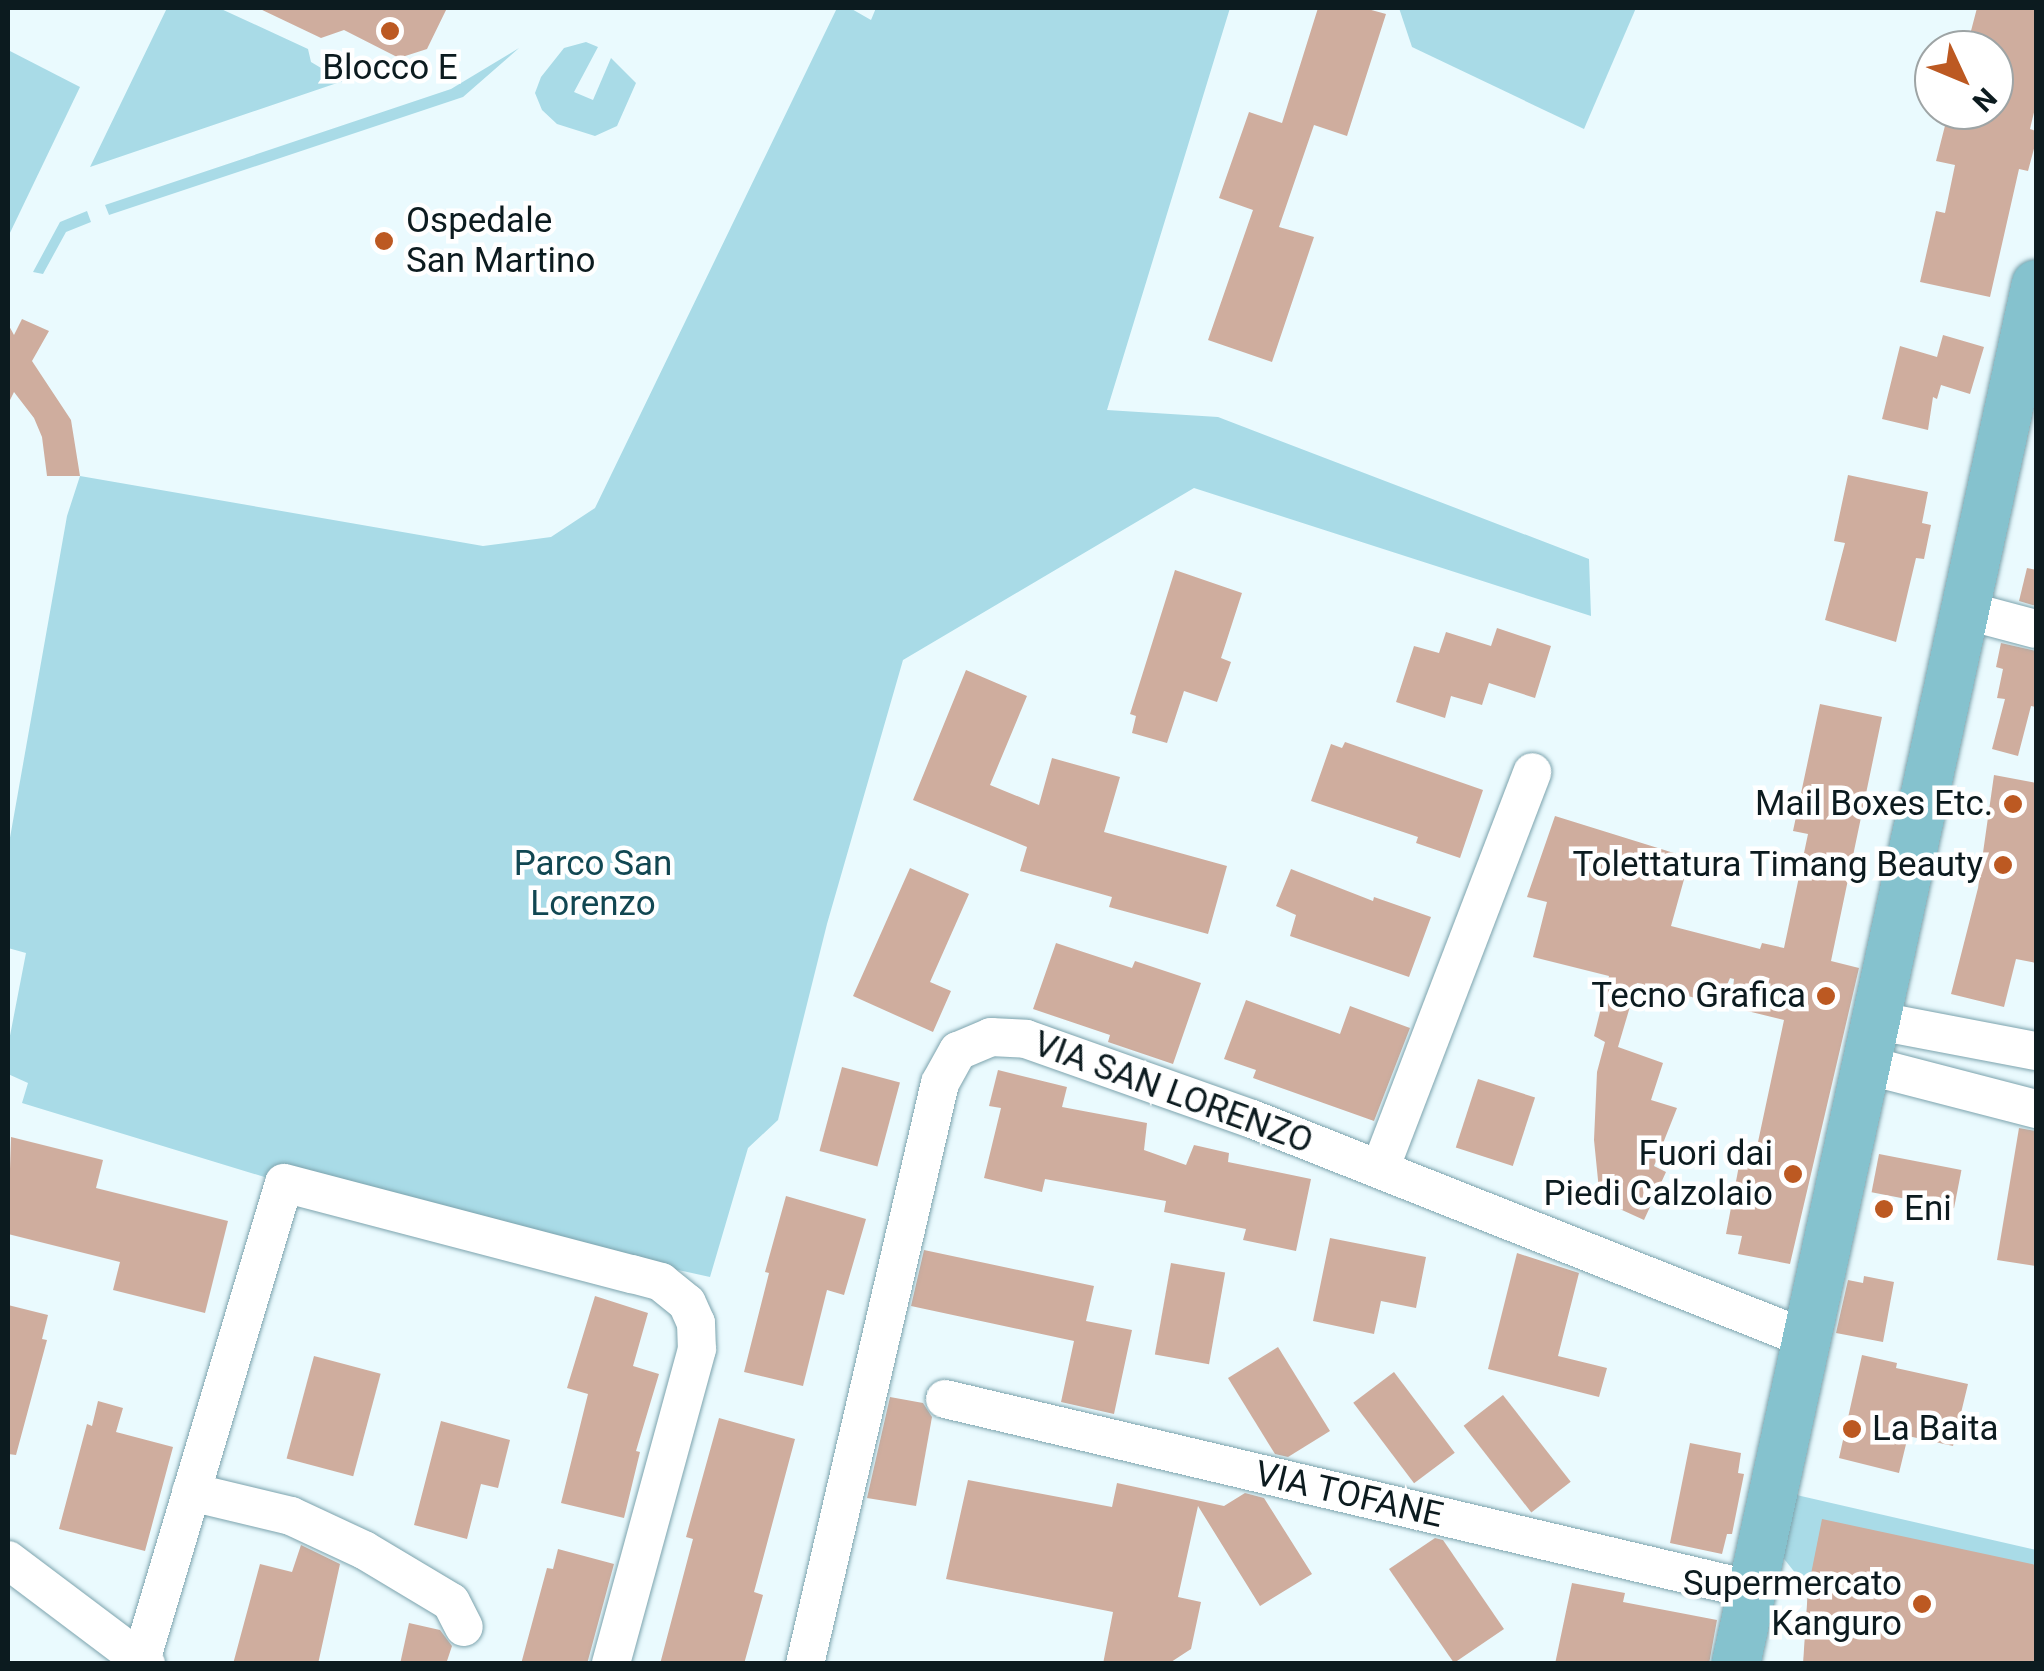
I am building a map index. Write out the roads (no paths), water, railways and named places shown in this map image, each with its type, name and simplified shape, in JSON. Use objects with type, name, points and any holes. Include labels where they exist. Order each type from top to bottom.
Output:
[{"type":"main road","points":[[1736,1664],[2036,284]]},
{"type":"street","points":[[1964,610],[2036,629]]},
{"type":"street","points":[[1380,1169],[1532,772]]},
{"type":"street","name":"VIA SAN LORENZO","points":[[805,1664],[940,1083],[958,1051],[991,1036],[1026,1039],[1380,1169],[1808,1339]]},
{"type":"street","points":[[1870,1042],[2036,1051]]},
{"type":"street","points":[[1870,1042],[2036,1109]]},
{"type":"street","points":[[8,1560],[142,1662],[284,1183],[661,1282],[687,1302],[696,1323],[698,1348],[611,1664]]},
{"type":"street","name":"VIA TOFANE","points":[[945,1400],[1753,1590]]},
{"type":"street","points":[[191,1492],[291,1516],[364,1550],[451,1602],[464,1627]]},
{"type":"place","name":"Blocco E","points":[[390,31]]},
{"type":"place","name":"Ospedale San Martino","points":[[384,241]]},
{"type":"place","name":"Mail Boxes Etc.","points":[[2013,804]]},
{"type":"place","name":"Tolettatura Timang Beauty","points":[[2003,865]]},
{"type":"place","name":"Tecno Grafica","points":[[1826,996]]},
{"type":"place","name":"Fuori dai Piedi Calzolaio","points":[[1793,1174]]},
{"type":"place","name":"Eni","points":[[1884,1209]]},
{"type":"place","name":"La Baita","points":[[1852,1429]]},
{"type":"place","name":"Supermercato Kanguro","points":[[1922,1604]]},
{"type":"park label","name":"Parco San Lorenzo","points":[[593,884]]}]
